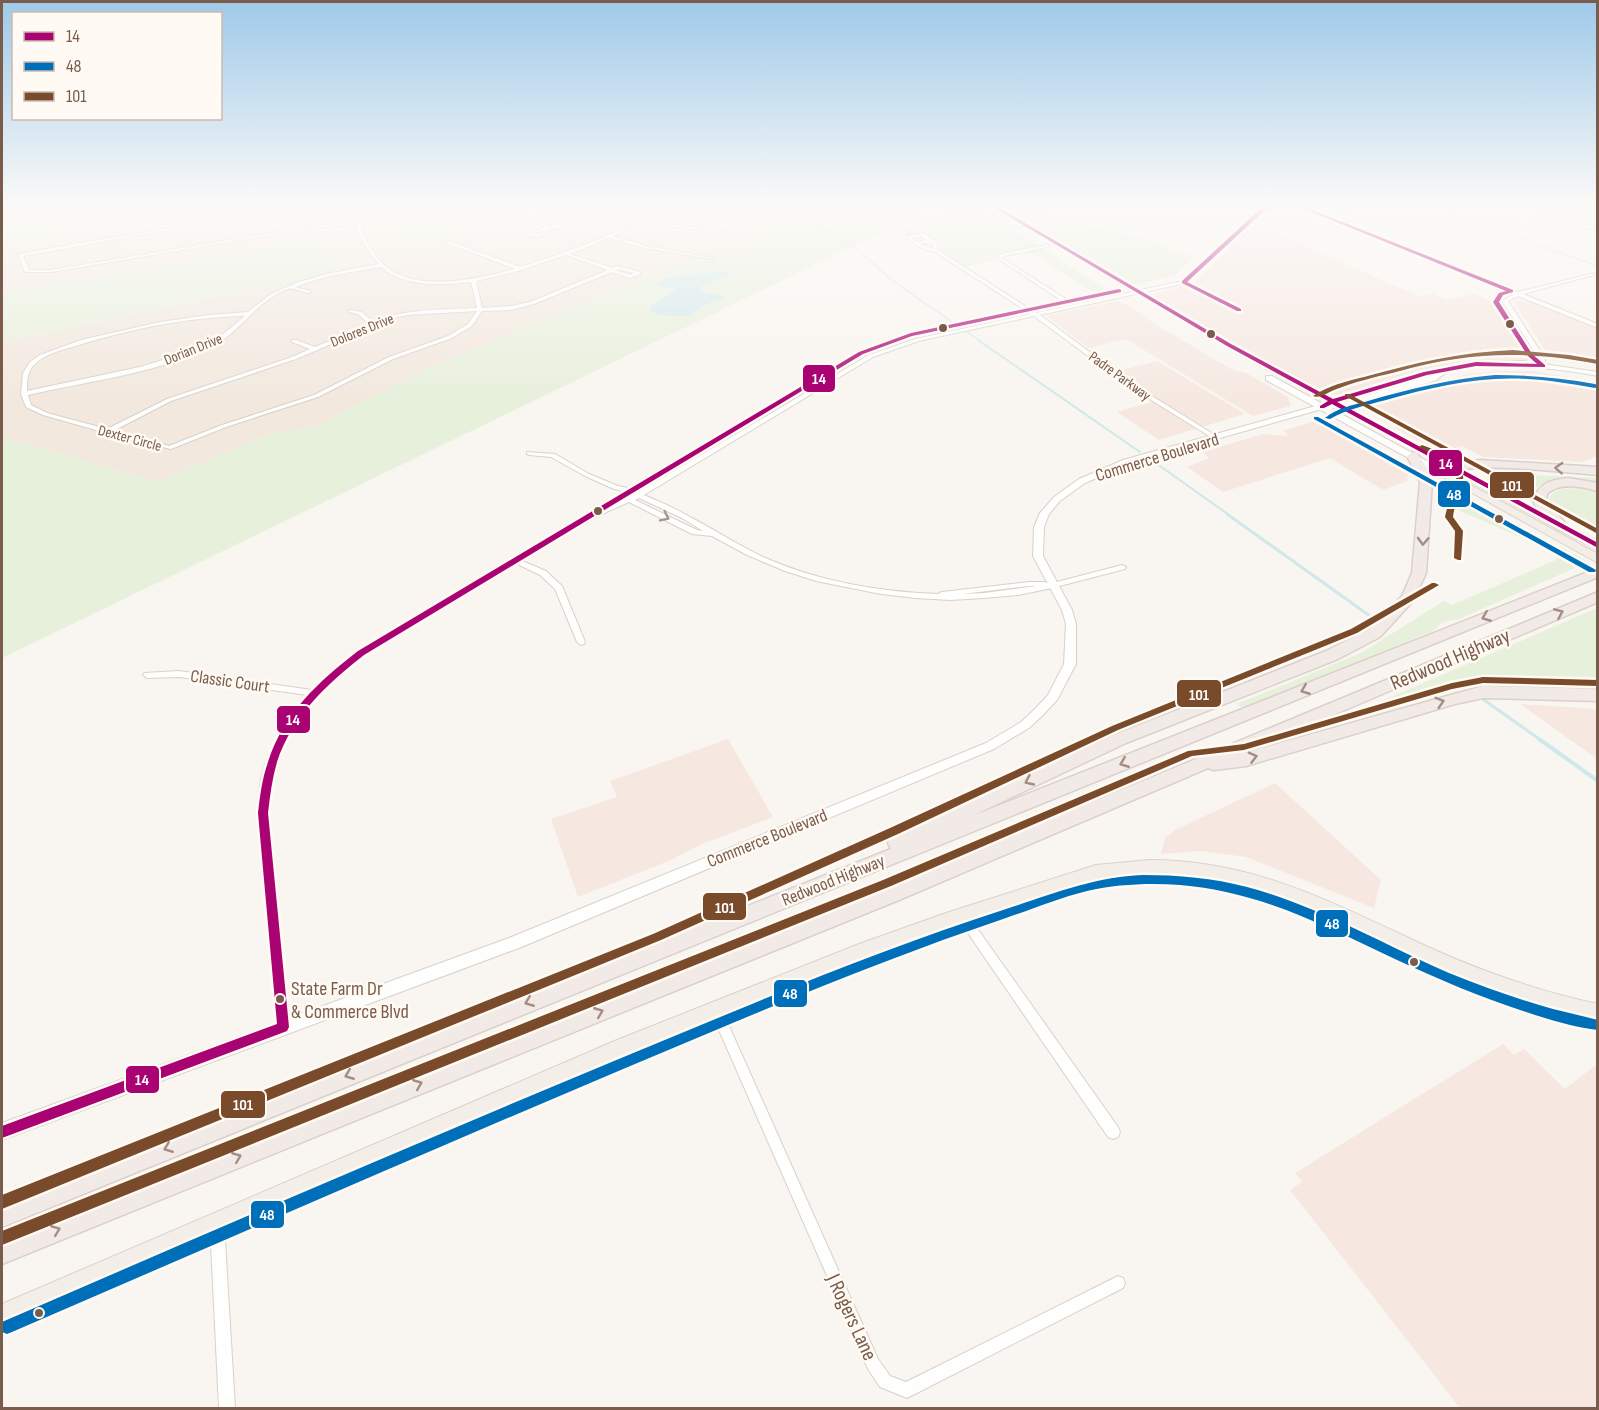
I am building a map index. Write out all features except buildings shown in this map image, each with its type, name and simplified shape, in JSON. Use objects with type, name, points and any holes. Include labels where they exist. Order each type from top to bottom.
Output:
[{"type":"highway","points":[[662,948],[899,842],[1092,751],[1332,655],[1375,633],[1407,598],[1419,573],[1426,482],[1413,456]]},
{"type":"highway","points":[[1452,472],[1480,464],[1598,471]]},
{"type":"highway","points":[[1561,526],[1544,510],[1539,501],[1542,491],[1552,484],[1562,483],[1598,486]]},
{"type":"highway","points":[[1521,603],[1598,559]]},
{"type":"highway","name":"Redwood Highway","points":[[2,1215],[1598,572]]},
{"type":"highway","name":"Redwood Highway","points":[[2,1251],[892,894],[1598,596]]},
{"type":"highway","points":[[1195,765],[1246,759],[1482,692],[1598,695]]},
{"type":"main road","points":[[1094,272],[1337,403],[1598,559]]},
{"type":"main road","points":[[1098,272],[1322,407],[1413,456],[1452,472],[1598,546]]},
{"type":"main road","points":[[2,1316],[624,1047],[717,1012],[902,936],[1096,872],[1132,868],[1199,870],[1235,875],[1300,895],[1478,977],[1563,1006],[1598,1013]]},
{"type":"street","name":"Dorian Drive","points":[[24,394],[183,356],[224,338],[276,293],[324,277],[349,272]]},
{"type":"street","points":[[392,272],[405,278],[423,281],[473,280],[508,272]]},
{"type":"street","name":"Dolores Drive","points":[[106,432],[169,400],[316,349],[371,323],[408,313],[511,308],[532,303],[608,272]]},
{"type":"street","name":"Padre Parkway","points":[[968,272],[1030,312],[1129,384],[1216,438]]},
{"type":"street","points":[[1020,272],[1067,302]]},
{"type":"street","points":[[618,492],[629,490],[861,353],[899,338],[1129,291],[1184,277],[1189,272]]},
{"type":"street","points":[[1030,312],[1067,302],[1188,280],[1196,272]]},
{"type":"street","points":[[1463,272],[1511,291],[1522,293]]},
{"type":"street","points":[[1469,272],[1598,324]]},
{"type":"street","points":[[1543,366],[1541,357],[1505,304],[1508,297],[1592,274]]},
{"type":"street","points":[[473,280],[480,310]]},
{"type":"street","points":[[291,287],[308,292]]},
{"type":"street","points":[[1511,291],[1501,294],[1496,302],[1530,355],[1543,366]]},
{"type":"street","name":"Dexter Circle","points":[[24,394],[28,406],[45,414],[169,448],[224,426],[316,396],[391,358],[450,337],[470,325],[480,310]]},
{"type":"street","points":[[351,311],[360,313],[371,323]]},
{"type":"street","points":[[24,394],[25,374],[33,362],[45,353],[80,342],[192,318],[251,314]]},
{"type":"street","points":[[283,1027],[263,813],[266,782],[274,757],[288,728],[313,693],[361,653],[514,560],[612,504],[630,500],[639,495],[871,356],[954,328]]},
{"type":"street","points":[[294,341],[316,349]]},
{"type":"street","name":"Commerce Boulevard","points":[[2,1132],[514,943],[990,746],[1025,725],[1053,697],[1071,664],[1071,624],[1067,610],[1038,556],[1039,527],[1045,513],[1057,499],[1082,481],[1139,459],[1434,378],[1439,372],[1476,364],[1543,366],[1598,374]]},
{"type":"street","points":[[529,453],[553,455],[630,500],[695,532],[712,534]]},
{"type":"street","points":[[629,490],[703,527],[712,534],[801,575],[866,590],[954,598],[1021,593],[1076,582],[1122,567]]},
{"type":"street","points":[[612,504],[618,492]]},
{"type":"street","points":[[514,560],[543,573],[559,588],[581,642]]},
{"type":"street","name":"Classic Court","points":[[147,675],[179,674],[313,693]]},
{"type":"street","points":[[963,917],[1113,1132]]},
{"type":"street","name":"J Rogers Lane","points":[[717,1012],[868,1353],[885,1382],[907,1390],[1118,1283]]},
{"type":"street","points":[[217,1224],[226,1408]]},
{"type":"shaded area","points":[[2,272],[130,272],[2,294]]},
{"type":"shaded area","points":[[335,272],[656,272],[429,368],[317,426],[267,435],[157,482],[2,437],[2,342],[269,285],[274,291]]},
{"type":"shaded area","points":[[1205,272],[1363,272],[1420,297],[1432,293],[1447,300],[1474,294],[1492,302],[1529,360],[1479,360],[1451,364],[1336,395],[1323,393],[1153,297],[1156,293],[1194,283]]},
{"type":"shaded area","points":[[1118,301],[1132,307],[1155,324],[1231,369],[1246,373],[1288,397],[1291,406],[1253,416],[1126,339],[1088,348],[1046,316]]},
{"type":"shaded area","points":[[1514,301],[1534,302],[1597,327],[1597,366],[1551,360]]},
{"type":"shaded area","points":[[1157,361],[1245,414],[1159,440],[1117,412],[1159,400],[1118,371]]},
{"type":"shaded area","points":[[1495,371],[1533,371],[1597,382],[1597,456],[1582,462],[1483,457],[1462,446],[1440,452],[1395,428],[1400,426],[1362,405],[1441,384],[1464,375]]},
{"type":"shaded area","points":[[1321,419],[1390,456],[1401,464],[1408,475],[1407,481],[1383,490],[1330,458],[1223,492],[1187,467],[1209,458],[1203,452],[1263,434],[1286,436],[1288,434],[1283,431]]},
{"type":"shaded area","points":[[1520,704],[1597,709],[1597,759]]},
{"type":"shaded area","points":[[728,739],[773,817],[702,844],[671,860],[578,897],[551,819],[617,797],[610,781]]},
{"type":"shaded area","points":[[1275,783],[1381,880],[1374,908],[1246,857],[1201,851],[1161,854],[1165,838],[1175,830]]},
{"type":"shaded area","points":[[1503,1044],[1514,1055],[1524,1049],[1565,1089],[1597,1064],[1597,1408],[1460,1408],[1290,1190],[1302,1182],[1295,1173]]},
{"type":"green space","points":[[130,272],[335,272],[274,291],[268,285],[2,342],[2,294]]},
{"type":"green space","points":[[656,272],[800,272],[2,658],[2,437],[157,482],[267,435],[317,426],[429,368]]},
{"type":"green space","points":[[1061,272],[1079,272],[1106,289],[1097,294]]},
{"type":"green space","points":[[1110,272],[1178,272],[1174,276],[1132,285]]},
{"type":"green space","points":[[1488,473],[1597,478],[1597,485],[1554,481],[1538,486],[1531,492],[1531,497]]},
{"type":"green space","points":[[1577,488],[1597,492],[1597,536],[1558,509],[1548,506],[1548,499],[1554,492]]},
{"type":"green space","points":[[1461,494],[1494,517],[1571,552],[1562,553],[1549,550],[1456,509]]},
{"type":"green space","points":[[1556,554],[1574,554],[1588,562],[1457,620],[1445,622],[1435,630],[1244,709],[1237,704],[1361,653],[1444,601],[1452,605],[1556,560]]},
{"type":"green space","points":[[1597,608],[1597,689],[1473,686],[1379,713],[1370,706]]},
{"type":"water","points":[[726,272],[730,274],[698,288],[706,293],[723,295],[725,298],[706,304],[689,316],[665,316],[649,311],[651,306],[677,290],[661,286],[659,284],[664,279]]},
{"type":"waterway","points":[[882,272],[952,322]]},
{"type":"waterway","points":[[967,332],[980,341]]},
{"type":"waterway","points":[[978,340],[1140,452]]},
{"type":"waterway","points":[[1153,461],[1229,515]]},
{"type":"waterway","points":[[1227,514],[1377,621]]},
{"type":"waterway","points":[[1484,700],[1542,741]]},
{"type":"waterway","points":[[1539,739],[1598,781]]},
{"type":"transit line","name":"14","points":[[1105,272],[1229,345],[1598,546]]},
{"type":"transit line","name":"14","points":[[1184,282],[1195,272]]},
{"type":"transit line","name":"14","points":[[1463,272],[1511,291]]},
{"type":"transit line","name":"14","points":[[1184,282],[1239,310]]},
{"type":"transit line","name":"14","points":[[283,1027],[263,813],[267,786],[281,741],[292,721],[306,703],[340,669],[361,653],[861,353],[911,335],[1119,291]]},
{"type":"transit line","name":"14","points":[[1511,291],[1501,294],[1496,302],[1530,355],[1543,366]]},
{"type":"transit line","name":"101","points":[[1316,396],[1346,384],[1405,367],[1460,356],[1486,353],[1541,353],[1598,362]]},
{"type":"transit line","name":"14","points":[[1322,407],[1333,401],[1426,373],[1476,364],[1543,366]]},
{"type":"transit line","name":"48","points":[[1328,418],[1338,412],[1404,393],[1465,380],[1526,377],[1595,386]]},
{"type":"transit line","name":"101","points":[[1347,395],[1598,532]]},
{"type":"transit line","name":"48","points":[[1316,418],[1592,570]]},
{"type":"transit line","name":"101","points":[[1422,447],[1453,464],[1460,474],[1449,517],[1459,531],[1458,558]]},
{"type":"transit line","name":"101","points":[[2,1202],[657,937],[894,831],[1115,728],[1354,631],[1435,585]]},
{"type":"transit line","name":"101","points":[[2,1238],[887,883],[1191,753],[1244,747],[1452,686],[1483,680],[1598,683]]},
{"type":"transit line","name":"48","points":[[7,1327],[459,1132],[796,991],[928,940],[1061,894],[1100,884],[1132,880],[1175,880],[1218,885],[1249,892],[1309,914],[1467,985],[1531,1008],[1596,1025]]},
{"type":"transit line","name":"14","points":[[2,1132],[283,1027]]},
{"type":"place","name":"State Farm Dr & Commerce Blvd","points":[[280,999]]}]
